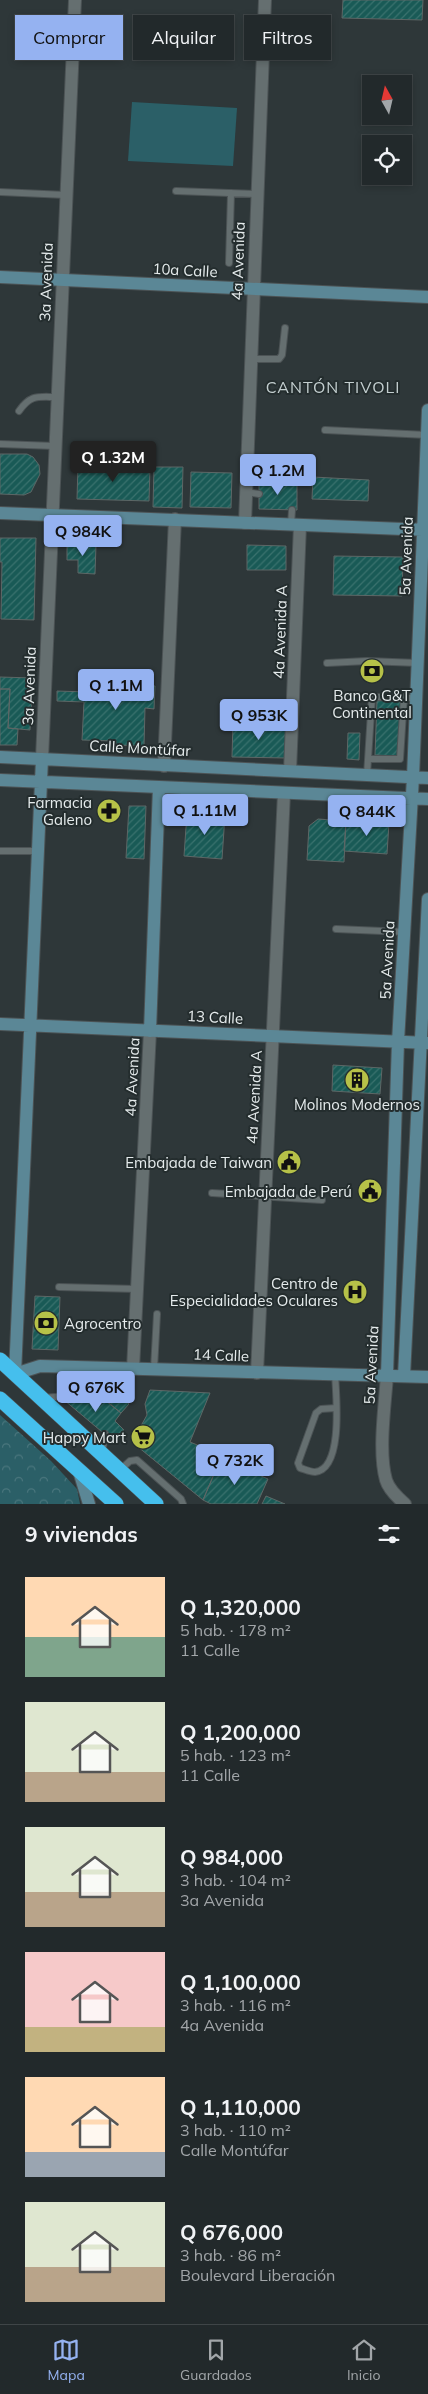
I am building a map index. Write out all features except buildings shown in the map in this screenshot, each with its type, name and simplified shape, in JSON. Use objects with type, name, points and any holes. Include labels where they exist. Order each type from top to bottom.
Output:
[{"type":"highway","points":[[0,1360],[156,1504]]},
{"type":"highway","points":[[0,1399],[116,1504]]},
{"type":"street","name":"3a Avenida","points":[[15,1374],[75,0]]},
{"type":"street","name":"4a Avenida","points":[[245,523],[253,493],[251,359],[265,0]]},
{"type":"street","name":"10a Calle","points":[[0,277],[428,297]]},
{"type":"street","name":"5a Avenida","points":[[405,1504],[396,1496],[386,1482],[383,1462],[398,1042],[426,530],[428,410]]},
{"type":"street","points":[[0,513],[426,530]]},
{"type":"street","points":[[164,766],[175,519]]},
{"type":"street","name":"4a Avenida A","points":[[290,772],[296,524]]},
{"type":"street","name":"Calle Montúfar","points":[[0,757],[428,778]]},
{"type":"street","points":[[0,780],[428,799]]},
{"type":"street","name":"4a Avenida","points":[[133,1369],[150,1030],[159,787]]},
{"type":"street","name":"4a Avenida A","points":[[257,1373],[284,792]]},
{"type":"street","points":[[404,1376],[424,1043],[428,899]]},
{"type":"street","name":"13 Calle","points":[[0,1024],[424,1043]]},
{"type":"street","name":"14 Calle","points":[[15,1374],[34,1366],[428,1377]]},
{"type":"street","points":[[79,1471],[89,1504]]},
{"type":"lane","points":[[176,191],[257,194]]},
{"type":"lane","points":[[0,192],[66,195]]},
{"type":"lane","points":[[229,263],[230,193]]},
{"type":"lane","points":[[251,359],[279,359],[282,355],[285,328]]},
{"type":"lane","points":[[19,411],[28,400],[35,397],[58,397]]},
{"type":"lane","points":[[325,430],[427,435]]},
{"type":"lane","points":[[0,444],[55,446]]},
{"type":"lane","points":[[292,510],[296,524]]},
{"type":"lane","points":[[327,663],[367,661],[418,663]]},
{"type":"lane","points":[[368,775],[372,697],[417,698]]},
{"type":"lane","points":[[368,759],[400,759],[404,697]]},
{"type":"lane","points":[[0,851],[38,851]]},
{"type":"lane","points":[[336,928],[405,932]]},
{"type":"lane","points":[[212,1194],[322,1200]]},
{"type":"lane","points":[[59,1287],[137,1289]]},
{"type":"lane","points":[[154,1370],[157,1314]]},
{"type":"lane","points":[[80,1390],[82,1367]]},
{"type":"lane","points":[[336,1374],[336,1408],[336,1439],[325,1468],[315,1472],[300,1468],[298,1463],[316,1413],[321,1409],[336,1408]]},
{"type":"lane","points":[[42,1398],[67,1396]]},
{"type":"lane","points":[[102,1454],[104,1434]]},
{"type":"lane","points":[[120,1470],[130,1461],[137,1460],[181,1499],[183,1504]]},
{"type":"green space","points":[[132,102],[237,108],[233,166],[128,161]]},
{"type":"green space","points":[[0,1415],[51,1461],[77,1489],[80,1504],[0,1504]]},
{"type":"place","name":"Banco G&T Continental","points":[[372,671]]},
{"type":"place","name":"Farmacia Galeno","points":[[109,811]]},
{"type":"place","name":"Molinos Modernos","points":[[357,1080]]},
{"type":"place","name":"Embajada de Taiwan","points":[[289,1162]]},
{"type":"place","name":"Embajada de Perú","points":[[370,1191]]},
{"type":"place","name":"Centro de Especialidades Oculares","points":[[355,1292]]},
{"type":"place","name":"Agrocentro","points":[[46,1323]]},
{"type":"place","name":"Happy Mart","points":[[143,1437]]},
{"type":"district","name":"CANTÓN TIVOLI","points":[[333,387]]}]
